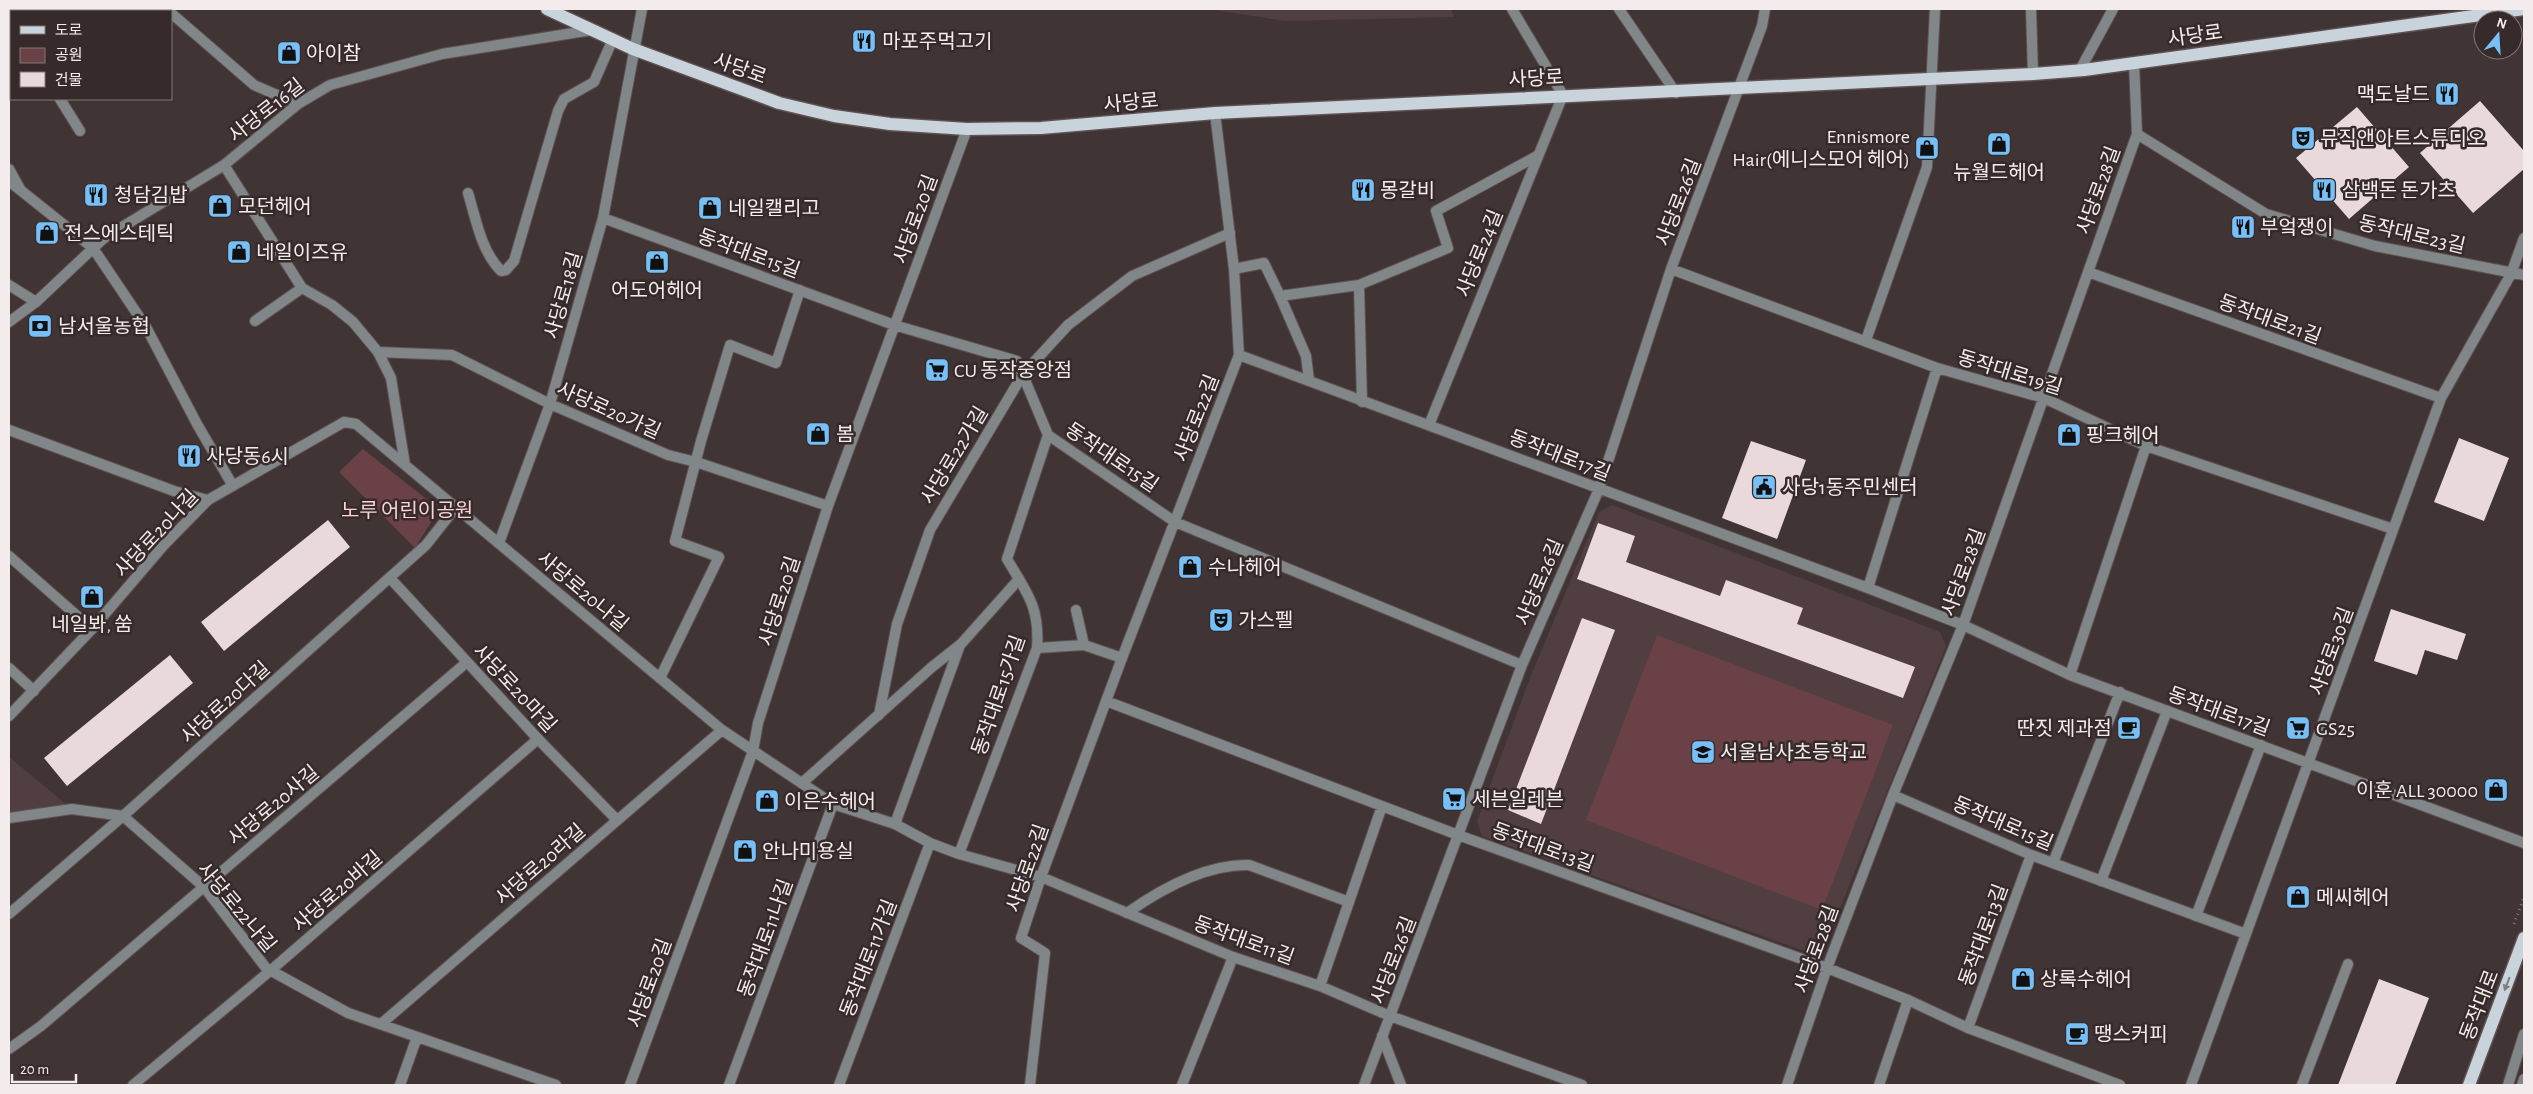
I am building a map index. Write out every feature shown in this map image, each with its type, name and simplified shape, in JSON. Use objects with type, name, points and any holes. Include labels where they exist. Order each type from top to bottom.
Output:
[{"type":"main road","name":"사당로","points":[[547,9],[633,49],[779,103],[834,116],[890,124],[967,129],[1040,128],[1215,113],[1563,95],[1676,93],[2033,74],[2134,63],[2462,13],[2524,9]]},
{"type":"main road","name":"동작대로","points":[[2469,1085],[2524,938]]},
{"type":"street","name":"사당로18길","points":[[498,543],[550,404],[602,218],[642,9]]},
{"type":"street","points":[[1512,9],[1563,95]]},
{"type":"street","points":[[1619,9],[1676,93]]},
{"type":"street","points":[[1739,89],[1762,26],[1764,9]]},
{"type":"street","points":[[1866,340],[1927,168],[1935,9]]},
{"type":"street","points":[[2031,9],[2033,74]]},
{"type":"street","points":[[2080,70],[2113,9]]},
{"type":"street","points":[[172,14],[254,85],[298,104]]},
{"type":"street","name":"사당로16길","points":[[9,322],[36,302],[104,238],[224,166],[298,104],[330,85],[442,54],[592,30]]},
{"type":"street","points":[[468,193],[484,244],[493,262],[501,270],[506,270],[514,261],[558,111],[564,99],[594,82],[613,39]]},
{"type":"street","name":"사당로28길","points":[[1787,1085],[1827,968],[1893,795],[1963,625],[2137,134],[2134,63]]},
{"type":"street","name":"사당로26길","points":[[1364,1085],[1522,666],[1599,489],[1672,269],[1739,89]]},
{"type":"street","name":"사당로24길","points":[[1430,425],[1563,95]]},
{"type":"street","points":[[61,100],[80,131]]},
{"type":"street","name":"사당로22길","points":[[1030,1085],[1045,953],[1021,938],[1041,877],[1122,658],[1239,355],[1234,269],[1215,113]]},
{"type":"street","name":"사당로20길","points":[[630,1085],[753,751],[758,724],[828,506],[967,129]]},
{"type":"street","name":"동작대로23길","points":[[2137,134],[2266,214],[2375,246],[2524,275]]},
{"type":"street","points":[[1280,296],[1359,285],[1448,248],[1436,211],[1537,156]]},
{"type":"street","points":[[224,166],[302,288],[332,305],[353,322],[378,352],[391,378],[406,465]]},
{"type":"street","points":[[9,169],[20,188]]},
{"type":"street","points":[[9,181],[93,248],[146,327],[197,424],[234,486]]},
{"type":"street","name":"동작대로15길","points":[[602,218],[894,325],[1017,361],[1048,435],[1176,522],[1522,666]]},
{"type":"street","name":"사당로22가길","points":[[879,715],[897,624],[930,530],[1023,374],[1068,325],[1132,276],[1230,233]]},
{"type":"street","name":"사당로30길","points":[[2191,1085],[2442,398],[2512,274],[2524,238]]},
{"type":"street","points":[[1234,269],[1264,263],[1306,356],[1309,380]]},
{"type":"street","name":"동작대로19길","points":[[1672,269],[1937,368],[2044,398],[2146,446],[2394,530]]},
{"type":"street","name":"동작대로21길","points":[[2088,272],[2442,398]]},
{"type":"street","points":[[9,285],[36,302]]},
{"type":"street","points":[[1359,285],[1362,402]]},
{"type":"street","points":[[255,321],[302,288]]},
{"type":"street","points":[[660,678],[719,557],[675,541],[700,441],[730,345],[776,362],[800,290]]},
{"type":"street","name":"사당로20가길","points":[[378,352],[452,355],[550,404],[668,455],[696,462],[828,506]]},
{"type":"street","name":"동작대로17길","points":[[1239,355],[1868,588],[1963,625],[2070,675],[2524,843]]},
{"type":"street","points":[[1868,588],[1937,368]]},
{"type":"street","name":"사당로20나길","points":[[9,716],[92,629],[163,546],[208,500],[344,422],[356,424],[722,730],[753,751]]},
{"type":"street","points":[[9,430],[174,491],[208,500]]},
{"type":"street","name":"동작대로15가길","points":[[959,854],[1037,648],[1039,625],[1030,597],[1007,559],[1048,435]]},
{"type":"street","points":[[2070,675],[2146,446]]},
{"type":"street","name":"사당로20다길","points":[[9,914],[123,816],[390,578],[426,545],[456,507]]},
{"type":"street","points":[[9,556],[92,629]]},
{"type":"street","name":"사당로20마길","points":[[390,578],[538,740],[617,820]]},
{"type":"street","points":[[802,783],[961,644],[1019,579]]},
{"type":"street","points":[[1076,610],[1084,645]]},
{"type":"street","points":[[895,824],[961,644]]},
{"type":"street","points":[[1037,648],[1084,645],[1122,658]]},
{"type":"street","name":"사당로20사길","points":[[9,1049],[41,1026],[468,662]]},
{"type":"street","points":[[9,668],[34,691]]},
{"type":"street","points":[[2053,863],[2120,692]]},
{"type":"street","name":"동작대로13길","points":[[1106,701],[1458,835],[1827,968],[1908,1000],[1968,1028],[2120,1085]]},
{"type":"street","points":[[2101,881],[2167,711]]},
{"type":"street","name":"사당로20라길","points":[[381,1024],[722,730]]},
{"type":"street","name":"사당로20바길","points":[[133,1085],[270,971],[538,740]]},
{"type":"street","points":[[2196,916],[2261,746]]},
{"type":"street","name":"동작대로11길","points":[[753,751],[834,804],[895,824],[930,843],[959,854],[1041,877],[1233,957],[1320,986],[1390,1016],[1582,1085]]},
{"type":"street","name":"동작대로15길","points":[[1893,795],[2031,855],[2246,934]]},
{"type":"street","name":"동작대로11나길","points":[[729,1085],[834,804]]},
{"type":"street","points":[[1320,986],[1382,806]]},
{"type":"street","points":[[9,818],[72,810],[123,816]]},
{"type":"street","name":"사당로22나길","points":[[123,816],[204,887],[270,971],[348,1013],[556,1085]]},
{"type":"street","name":"동작대로11가길","points":[[839,1085],[930,843]]},
{"type":"street","name":"동작대로13길","points":[[1968,1028],[2031,855]]},
{"type":"street","points":[[1127,913],[1148,898],[1195,876],[1232,865],[1250,865],[1349,902]]},
{"type":"street","points":[[1182,1085],[1233,957]]},
{"type":"street","points":[[2302,1085],[2348,964]]},
{"type":"street","points":[[1879,1085],[1908,1000]]},
{"type":"street","points":[[2508,1085],[2524,1034]]},
{"type":"street","points":[[1382,1036],[1400,1085]]},
{"type":"street","points":[[400,1085],[417,1037]]},
{"type":"street","points":[[2522,1085],[2524,1079]]},
{"type":"shaded area","points":[[1208,9],[1451,9],[1454,17],[1284,21]]},
{"type":"shaded area","name":"서울남사초등학교","points":[[1612,505],[1940,632],[1946,646],[1825,945],[1810,953],[1482,836],[1477,821],[1528,683],[1599,512]]},
{"type":"shaded area","points":[[9,757],[72,809],[9,818]]},
{"type":"green space","name":"노루 어린이공원","points":[[363,449],[439,509],[415,548],[339,472]]},
{"type":"green space","points":[[1657,635],[1893,725],[1822,910],[1586,820]]},
{"type":"building","points":[[2480,101],[2524,151],[2524,169],[2473,213],[2420,153]]},
{"type":"building","points":[[2357,107],[2409,167],[2349,219],[2296,158]]},
{"type":"building","points":[[2459,438],[2509,458],[2484,521],[2434,502]]},
{"type":"building","points":[[1751,441],[1806,460],[1777,539],[1722,518]]},
{"type":"building","points":[[328,520],[350,547],[224,651],[201,622]]},
{"type":"building","points":[[1598,523],[1635,536],[1626,562],[1720,596],[1726,580],[1803,608],[1797,624],[1915,667],[1903,698],[1577,579]]},
{"type":"building","points":[[2391,609],[2466,634],[2457,660],[2425,650],[2417,675],[2374,661]]},
{"type":"building","points":[[1582,618],[1615,630],[1541,824],[1508,810]]},
{"type":"building","points":[[170,655],[193,683],[67,786],[44,758]]},
{"type":"building","points":[[2379,979],[2429,998],[2395,1085],[2338,1085]]},
{"type":"place","name":"마포주먹고기","points":[[864,41]]},
{"type":"place","name":"아이참","points":[[289,53]]},
{"type":"place","name":"맥도날드","points":[[2447,94]]},
{"type":"place","name":"뮤직앤아트스튜디오","points":[[2303,138]]},
{"type":"place","name":"뉴월드헤어","points":[[1999,144]]},
{"type":"place","name":"Ennismore Hair(에니스모어 헤어)","points":[[1927,148]]},
{"type":"place","name":"몽갈비","points":[[1363,190]]},
{"type":"place","name":"삼백돈 돈가츠","points":[[2324,190]]},
{"type":"place","name":"청담김밥","points":[[96,195]]},
{"type":"place","name":"모던헤어","points":[[220,206]]},
{"type":"place","name":"네일캘리고","points":[[710,208]]},
{"type":"place","name":"부엌쟁이","points":[[2243,227]]},
{"type":"place","name":"전스에스테틱","points":[[47,233]]},
{"type":"place","name":"네일이즈유","points":[[239,252]]},
{"type":"place","name":"어도어헤어","points":[[657,262]]},
{"type":"place","name":"남서울농협","points":[[40,326]]},
{"type":"place","name":"CU 동작중앙점","points":[[937,370]]},
{"type":"place","name":"봄","points":[[818,434]]},
{"type":"place","name":"핑크헤어","points":[[2069,435]]},
{"type":"place","name":"사당동6시","points":[[189,456]]},
{"type":"place","name":"사당1동주민센터","points":[[1764,487]]},
{"type":"place","name":"수나헤어","points":[[1190,567]]},
{"type":"place","name":"네일봐, 쑴","points":[[92,597]]},
{"type":"place","name":"가스펠","points":[[1221,620]]},
{"type":"place","name":"딴짓 제과점","points":[[2129,728]]},
{"type":"place","name":"GS25","points":[[2298,728]]},
{"type":"place","name":"서울남사초등학교","points":[[1703,752]]},
{"type":"place","name":"이훈 ALL 30000","points":[[2496,790]]},
{"type":"place","name":"세븐일레븐","points":[[1454,799]]},
{"type":"place","name":"이은수헤어","points":[[767,801]]},
{"type":"place","name":"안나미용실","points":[[745,851]]},
{"type":"place","name":"메씨헤어","points":[[2298,897]]},
{"type":"place","name":"상록수헤어","points":[[2023,979]]},
{"type":"place","name":"땡스커피","points":[[2077,1034]]}]
